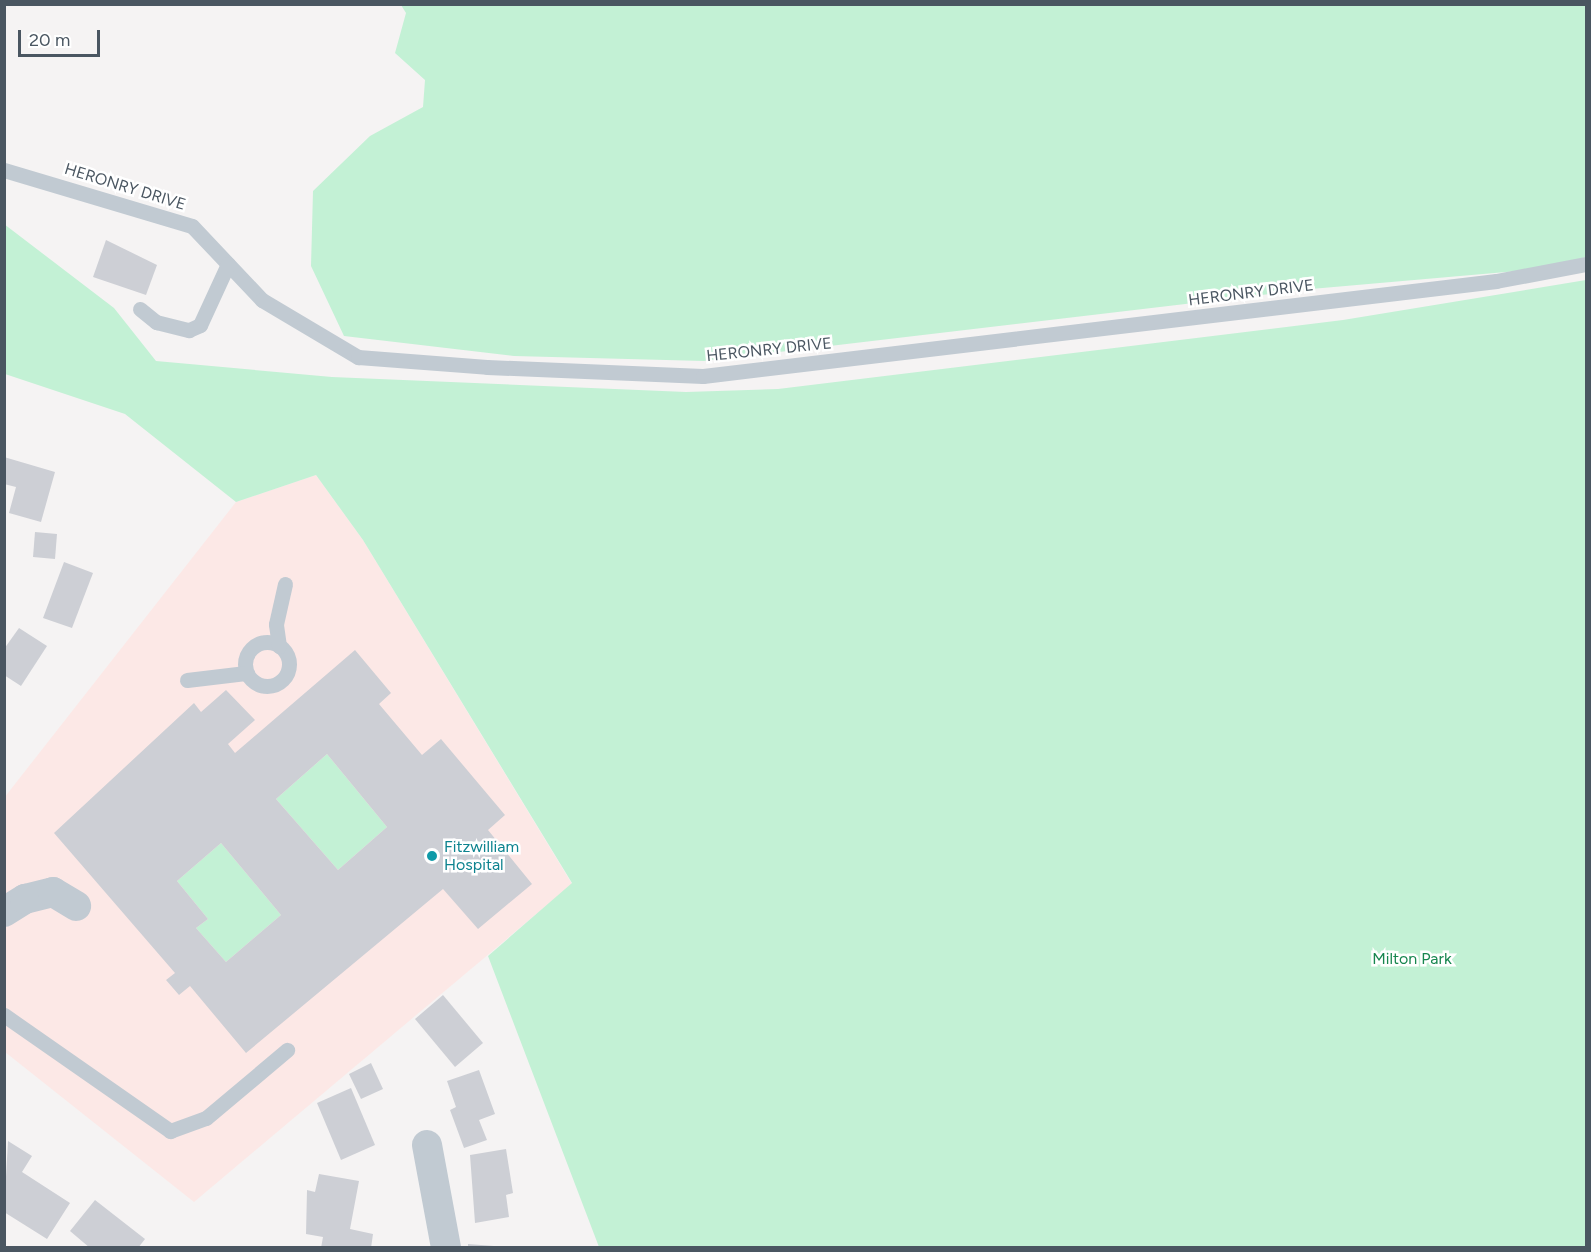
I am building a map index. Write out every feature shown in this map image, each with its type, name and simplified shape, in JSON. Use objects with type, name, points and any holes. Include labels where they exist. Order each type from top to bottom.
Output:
[{"type":"street","points":[[4,912],[41,893],[65,896],[76,906]]},
{"type":"street","points":[[427,1145],[446,1248]]},
{"type":"lane","name":"HERONRY DRIVE","points":[[4,170],[192,226],[262,300],[358,357],[703,376],[1496,281],[1587,264]]},
{"type":"lane","points":[[140,309],[156,322],[189,330],[200,325],[228,264]]},
{"type":"lane","points":[[187,680],[246,673],[262,686],[277,684],[289,666],[279,646],[276,624],[285,584]]},
{"type":"lane","points":[[246,673],[245,659],[253,647],[266,642],[279,646]]},
{"type":"lane","points":[[4,1015],[123,1103],[170,1131],[206,1118],[288,1050]]},
{"type":"shaded area","points":[[316,475],[363,540],[572,884],[194,1202],[5,1052],[4,798],[236,502]]},
{"type":"green space","points":[[401,5],[1586,5],[1586,257],[1539,269],[1311,289],[704,361],[514,356],[344,336],[311,266],[313,191],[370,136],[423,107],[425,80],[395,53],[406,13]]},
{"type":"green space","name":"Milton Park","points":[[4,224],[114,308],[156,361],[332,377],[686,392],[778,389],[1343,320],[1586,280],[1586,1247],[599,1247],[488,956],[572,883],[363,540],[316,475],[236,502],[125,414],[5,374]]},
{"type":"green space","points":[[327,754],[387,827],[338,870],[276,799]]},
{"type":"green space","points":[[221,843],[281,915],[226,962],[196,928],[208,919],[177,881]]},
{"type":"building","points":[[106,240],[157,265],[146,295],[93,277]]},
{"type":"building","points":[[4,457],[55,472],[41,522],[9,513],[16,487],[4,484]]},
{"type":"building","points":[[35,532],[57,534],[55,559],[33,557]]},
{"type":"building","points":[[64,562],[93,573],[72,628],[43,618]]},
{"type":"building","points":[[19,628],[47,646],[21,686],[4,675],[4,649]]},
{"type":"building","name":"Fitzwilliam Hospital","points":[[355,650],[391,693],[379,704],[422,755],[441,739],[505,815],[488,830],[532,884],[478,929],[443,889],[246,1053],[190,986],[179,995],[166,980],[175,973],[54,833],[194,703],[201,712],[226,690],[255,720],[228,744],[235,753]],"holes":[[[327,754],[387,827],[338,870],[276,799]],[[221,843],[281,915],[226,962],[196,928],[208,919],[177,881]]]},
{"type":"building","points":[[443,995],[483,1043],[455,1067],[415,1019]]},
{"type":"building","points":[[371,1063],[383,1089],[361,1099],[349,1074]]},
{"type":"building","points":[[479,1070],[495,1114],[479,1120],[487,1140],[464,1148],[450,1110],[456,1107],[447,1081]]},
{"type":"building","points":[[351,1088],[375,1145],[341,1160],[317,1103]]},
{"type":"building","points":[[8,1141],[32,1156],[22,1172],[70,1203],[47,1239],[4,1212]]},
{"type":"building","points":[[506,1149],[513,1193],[506,1195],[509,1217],[475,1223],[470,1155]]},
{"type":"building","points":[[319,1174],[359,1181],[350,1229],[373,1234],[371,1248],[321,1248],[323,1237],[306,1234],[307,1190],[315,1192]]},
{"type":"building","points":[[95,1200],[145,1239],[138,1248],[90,1248],[70,1231]]},
{"type":"building","points":[[468,1244],[494,1246],[494,1248],[468,1248]]},
{"type":"place","name":"Fitzwilliam Hospital","points":[[432,856]]}]
